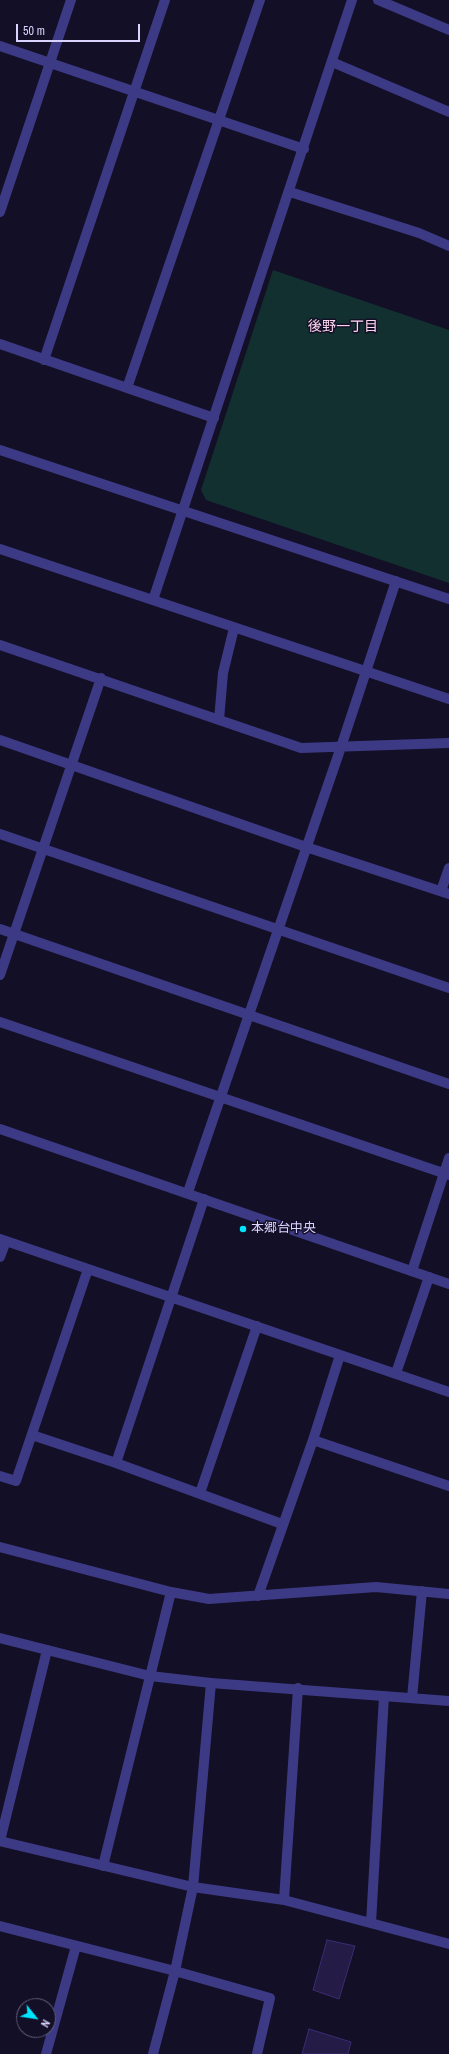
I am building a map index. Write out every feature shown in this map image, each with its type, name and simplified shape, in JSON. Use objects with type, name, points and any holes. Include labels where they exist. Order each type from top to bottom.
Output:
[{"type":"street","points":[[0,212],[71,0]]},
{"type":"street","points":[[44,360],[165,0]]},
{"type":"street","points":[[127,388],[260,0]]},
{"type":"street","points":[[153,600],[290,192],[352,0]]},
{"type":"street","points":[[378,0],[449,30]]},
{"type":"street","points":[[0,46],[304,149]]},
{"type":"street","points":[[332,62],[449,112]]},
{"type":"street","points":[[290,192],[420,234],[449,246]]},
{"type":"street","points":[[0,344],[214,418]]},
{"type":"street","points":[[0,450],[396,582],[449,598]]},
{"type":"street","points":[[0,549],[449,699]]},
{"type":"street","points":[[188,1192],[396,582]]},
{"type":"street","points":[[220,720],[223,673],[234,628]]},
{"type":"street","points":[[0,645],[101,678],[301,748],[449,743]]},
{"type":"street","points":[[0,975],[101,678]]},
{"type":"street","points":[[0,740],[306,847],[445,893],[449,868]]},
{"type":"street","points":[[0,834],[449,988]]},
{"type":"street","points":[[0,929],[449,1084]]},
{"type":"street","points":[[0,1022],[446,1174]]},
{"type":"street","points":[[0,1128],[188,1192],[204,1199],[449,1284]]},
{"type":"street","points":[[412,1271],[446,1174],[449,1158]]},
{"type":"street","points":[[116,1463],[204,1199]]},
{"type":"street","points":[[0,1257],[3,1240],[172,1296],[449,1392]]},
{"type":"street","points":[[0,1476],[16,1481],[88,1269]]},
{"type":"street","points":[[396,1373],[429,1277]]},
{"type":"street","points":[[200,1493],[257,1326]]},
{"type":"street","points":[[258,1596],[282,1524],[313,1440],[340,1355]]},
{"type":"street","points":[[32,1435],[116,1463],[282,1524]]},
{"type":"street","points":[[313,1440],[449,1486]]},
{"type":"street","points":[[0,1547],[171,1592],[209,1600],[376,1587],[449,1594]]},
{"type":"street","points":[[412,1698],[422,1591]]},
{"type":"street","points":[[103,1866],[171,1592]]},
{"type":"street","points":[[0,1638],[150,1676],[211,1683],[298,1688],[449,1701]]},
{"type":"street","points":[[47,1650],[0,1841],[193,1887],[284,1900],[449,1944]]},
{"type":"street","points":[[154,2054],[175,1971],[193,1887],[211,1683]]},
{"type":"street","points":[[284,1900],[298,1688]]},
{"type":"street","points":[[370,1923],[384,1696]]},
{"type":"street","points":[[0,1926],[175,1971],[270,1998],[257,2054]]},
{"type":"street","points":[[46,2054],[76,1946]]},
{"type":"green space","points":[[273,270],[449,330],[449,583],[206,500],[201,490]]},
{"type":"building","points":[[327,1940],[355,1946],[339,1999],[313,1990]]},
{"type":"building","points":[[309,2029],[351,2042],[348,2054],[302,2054]]},
{"type":"place","name":"本郷台中央","points":[[243,1229]]},
{"type":"district","name":"後野一丁目","points":[[343,327]]}]
